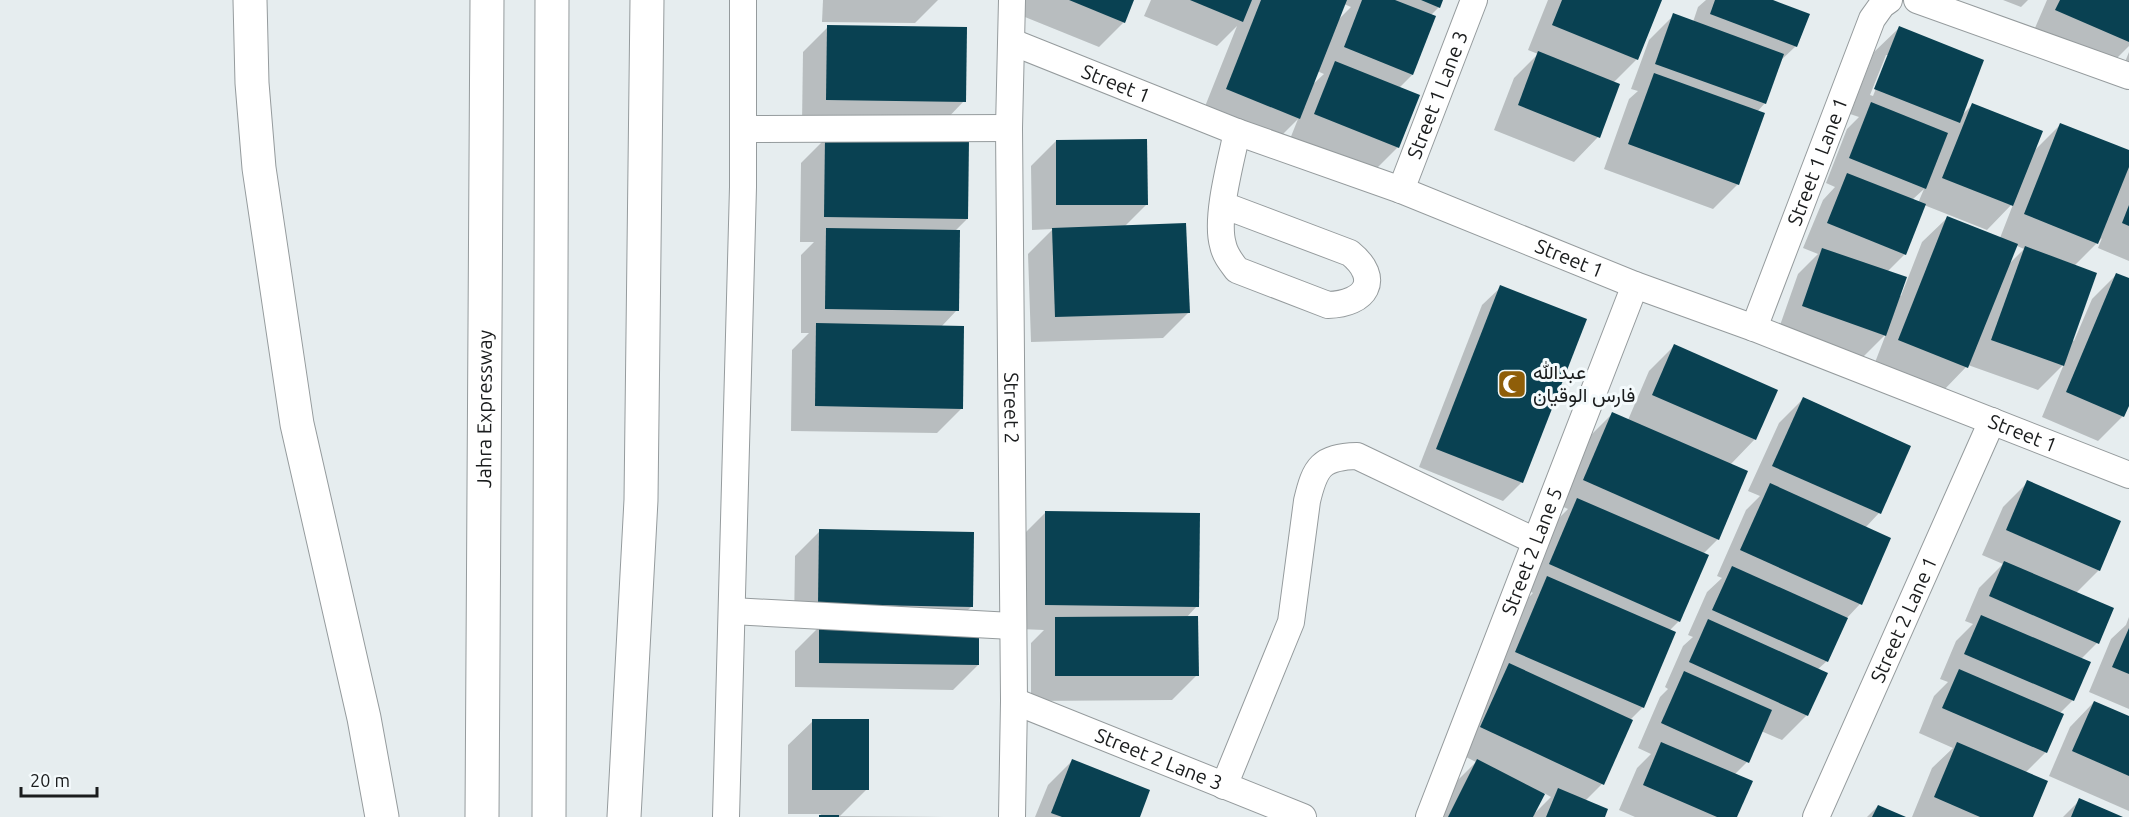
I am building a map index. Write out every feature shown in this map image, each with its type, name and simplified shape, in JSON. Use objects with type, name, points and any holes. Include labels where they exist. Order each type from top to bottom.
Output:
[{"type":"highway","points":[[234,0],[252,83]]},
{"type":"highway","points":[[250,0],[252,83],[259,168],[297,424],[364,718],[382,817]]},
{"type":"highway","name":"Jahra Expressway","points":[[482,817],[487,0]]},
{"type":"highway","points":[[549,817],[552,0]]},
{"type":"highway","points":[[624,817],[641,500],[647,0]]},
{"type":"street","points":[[726,817],[743,187],[743,0]]},
{"type":"street","name":"Street 2","points":[[1012,0],[1010,128],[1014,701],[1012,817]]},
{"type":"street","name":"Street 1 Lane 3","points":[[1401,190],[1474,0]]},
{"type":"street","name":"Street 1 Lane 1","points":[[1754,328],[1872,19],[1882,5],[1889,0]]},
{"type":"street","points":[[1917,0],[2129,76]]},
{"type":"street","name":"Street 1","points":[[1012,42],[1237,132],[1401,190],[1635,285],[1754,328],[2129,475]]},
{"type":"street","points":[[743,129],[1010,128]]},
{"type":"street","points":[[1223,205],[1350,253],[1360,260],[1367,270],[1367,280],[1362,294],[1354,301],[1341,305],[1328,305],[1237,270],[1228,258],[1220,231],[1223,205],[1237,132]]},
{"type":"street","name":"Street 2 Lane 5","points":[[1429,817],[1635,285]]},
{"type":"street","name":"Street 2 Lane 1","points":[[1816,817],[1992,421]]},
{"type":"street","points":[[1224,786],[1291,622],[1307,501],[1311,482],[1322,464],[1337,457],[1357,456],[1535,541]]},
{"type":"street","points":[[732,611],[1012,626]]},
{"type":"street","name":"Street 2 Lane 3","points":[[1014,701],[1304,817]]},
{"type":"building","points":[[1069,0],[1134,0],[1125,23]]},
{"type":"building","points":[[1190,0],[1252,0],[1243,22]]},
{"type":"building","points":[[1261,0],[1347,0],[1300,119],[1226,89]]},
{"type":"building","points":[[1362,0],[1395,0],[1436,16],[1413,75],[1344,47]]},
{"type":"building","points":[[1421,0],[1443,0],[1440,8]]},
{"type":"building","points":[[1562,0],[1662,0],[1638,60],[1552,25]]},
{"type":"building","points":[[1715,0],[1773,0],[1810,14],[1797,47],[1710,14]]},
{"type":"building","points":[[2060,0],[2129,0],[2129,42],[2055,10]]},
{"type":"building","points":[[1673,13],[1784,54],[1766,104],[1655,64]]},
{"type":"building","points":[[827,25],[967,27],[966,102],[826,100]]},
{"type":"building","points":[[1899,26],[1984,60],[1960,123],[1874,89]]},
{"type":"building","points":[[1538,51],[1620,84],[1600,138],[1518,105]]},
{"type":"building","points":[[1335,61],[1420,95],[1399,148],[1314,114]]},
{"type":"building","points":[[1654,73],[1765,113],[1739,185],[1628,144]]},
{"type":"building","points":[[1871,102],[1948,133],[1926,189],[1849,158]]},
{"type":"building","points":[[1972,103],[2043,131],[2013,206],[1942,178]]},
{"type":"building","points":[[2060,123],[2129,150],[2129,167],[2098,244],[2024,214]]},
{"type":"building","points":[[825,137],[969,139],[968,219],[824,217]]},
{"type":"building","points":[[1147,139],[1148,205],[1056,205],[1056,140]]},
{"type":"building","points":[[1847,173],[1926,204],[1906,255],[1827,223]]},
{"type":"building","points":[[2129,205],[2129,226],[2122,223]]},
{"type":"building","points":[[1947,216],[2018,244],[1968,368],[1898,340]]},
{"type":"building","points":[[1186,223],[1190,313],[1055,317],[1052,228]]},
{"type":"building","points":[[826,228],[960,230],[959,311],[825,309]]},
{"type":"building","points":[[2025,246],[2097,273],[2064,366],[1991,340]]},
{"type":"building","points":[[1822,248],[1907,277],[1886,336],[1802,306]]},
{"type":"building","points":[[2116,273],[2129,278],[2129,406],[2124,417],[2066,392]]},
{"type":"building","name":"عبدالله فارس الوقيان","points":[[1500,285],[1587,319],[1523,483],[1436,449]]},
{"type":"building","points":[[816,323],[964,326],[963,409],[815,406]]},
{"type":"building","points":[[1674,344],[1778,390],[1756,440],[1652,395]]},
{"type":"building","points":[[1803,397],[1911,446],[1881,514],[1772,466]]},
{"type":"building","points":[[1612,412],[1748,471],[1719,540],[1583,480]]},
{"type":"building","points":[[2027,480],[2121,521],[2100,571],[2006,530]]},
{"type":"building","points":[[1770,483],[1891,538],[1862,605],[1740,550]]},
{"type":"building","points":[[1577,498],[1709,555],[1680,622],[1549,564]]},
{"type":"building","points":[[1045,511],[1200,513],[1199,607],[1045,605]]},
{"type":"building","points":[[819,529],[974,532],[973,607],[818,604]]},
{"type":"building","points":[[2004,561],[2114,608],[2099,644],[1989,596]]},
{"type":"building","points":[[1732,566],[1848,618],[1828,662],[1712,610]]},
{"type":"building","points":[[1547,576],[1676,632],[1644,708],[1515,652]]},
{"type":"building","points":[[1981,615],[2091,662],[2074,701],[1964,654]]},
{"type":"building","points":[[1198,616],[1199,676],[1055,676],[1055,617]]},
{"type":"building","points":[[1708,619],[1828,673],[1808,716],[1689,662]]},
{"type":"building","points":[[819,624],[979,627],[979,665],[819,663]]},
{"type":"building","points":[[2129,628],[2129,674],[2112,667]]},
{"type":"building","points":[[1509,663],[1633,720],[1604,785],[1480,727]]},
{"type":"building","points":[[1959,669],[2064,714],[2047,753],[1942,708]]},
{"type":"building","points":[[1684,671],[1772,710],[1749,763],[1661,723]]},
{"type":"building","points":[[2094,701],[2129,716],[2129,776],[2072,751]]},
{"type":"building","points":[[812,719],[869,719],[869,790],[812,790]]},
{"type":"building","points":[[1661,742],[1753,781],[1737,817],[1717,817],[1643,785]]},
{"type":"building","points":[[1957,742],[2048,781],[2033,817],[1980,817],[1934,797]]},
{"type":"building","points":[[1072,759],[1150,790],[1140,817],[1062,817],[1051,813]]},
{"type":"building","points":[[1477,759],[1545,794],[1533,817],[1448,817]]},
{"type":"building","points":[[1558,788],[1608,809],[1605,817],[1546,817]]},
{"type":"building","points":[[2079,798],[2123,817],[2071,817]]},
{"type":"building","points":[[1878,805],[1906,817],[1872,817]]},
{"type":"building","points":[[819,815],[839,815],[839,817],[819,817]]},
{"type":"place","name":"عبدالله فارس الوقيان","points":[[1512,384]]}]
